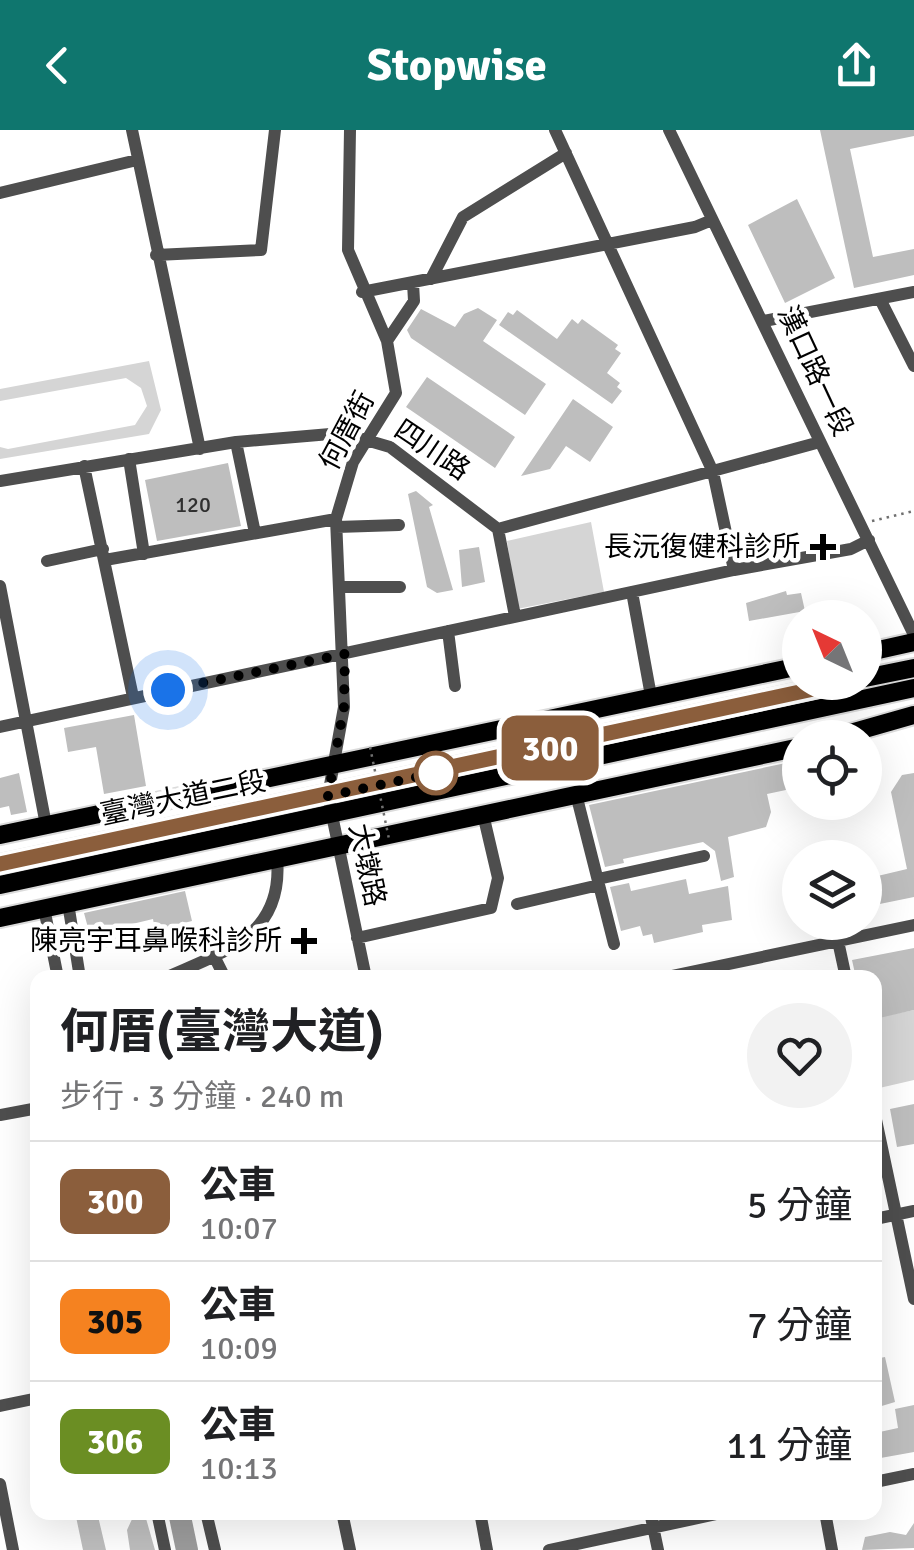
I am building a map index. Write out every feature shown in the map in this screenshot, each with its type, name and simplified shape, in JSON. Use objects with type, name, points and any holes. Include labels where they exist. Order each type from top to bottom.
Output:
[{"type":"main road","points":[[882,648],[914,638]]},
{"type":"main road","points":[[882,675],[914,668]]},
{"type":"main road","name":"臺灣大道二段","points":[[0,835],[782,670]]},
{"type":"main road","name":"臺灣大道二段","points":[[0,864],[329,805],[914,688]]},
{"type":"main road","name":"臺灣大道二段","points":[[0,885],[782,697]]},
{"type":"main road","points":[[882,724],[914,714]]},
{"type":"main road","points":[[0,918],[782,751]]},
{"type":"street","points":[[132,130],[200,448]]},
{"type":"street","points":[[156,255],[261,250],[276,130]]},
{"type":"street","name":"何厝街","points":[[332,763],[344,707],[345,654],[337,523],[353,462],[396,394],[388,341],[362,292],[348,250],[350,130]]},
{"type":"street","points":[[555,130],[712,472],[734,570]]},
{"type":"street","name":"漢口路一段","points":[[669,130],[914,638]]},
{"type":"street","points":[[432,280],[463,216],[566,152]]},
{"type":"street","points":[[0,193],[138,160]]},
{"type":"street","points":[[362,292],[712,220]]},
{"type":"street","points":[[388,341],[414,302],[414,283]]},
{"type":"street","points":[[764,321],[914,292]]},
{"type":"street","points":[[880,299],[914,366]]},
{"type":"street","name":"四川路","points":[[0,481],[236,442],[342,433],[390,447],[498,529]]},
{"type":"street","points":[[236,442],[255,533]]},
{"type":"street","points":[[515,616],[498,529],[820,442]]},
{"type":"street","points":[[129,459],[144,554]]},
{"type":"street","points":[[84,466],[133,698]]},
{"type":"street","points":[[47,562],[144,554],[255,533],[337,523],[399,525]]},
{"type":"street","points":[[0,727],[734,570],[851,550],[870,540]]},
{"type":"street","points":[[0,586],[46,824]]},
{"type":"street","points":[[341,586],[400,587]]},
{"type":"street","points":[[632,592],[651,696]]},
{"type":"street","points":[[448,631],[456,686]]},
{"type":"street","name":"大墩路","points":[[332,763],[329,805],[364,970]]},
{"type":"street","points":[[576,794],[614,944]]},
{"type":"street","points":[[357,938],[492,908],[498,878],[482,814]]},
{"type":"street","points":[[517,904],[704,856]]},
{"type":"street","points":[[183,970],[214,956],[264,921],[279,887],[277,858]]},
{"type":"street","points":[[68,903],[79,970]]},
{"type":"street","points":[[44,908],[56,970]]},
{"type":"street","points":[[700,970],[914,925]]},
{"type":"street","points":[[838,941],[844,970]]},
{"type":"street","points":[[214,956],[222,970]]},
{"type":"street","points":[[0,1115],[30,1109]]},
{"type":"street","points":[[882,1148],[914,1299]]},
{"type":"street","points":[[882,1218],[914,1211]]},
{"type":"street","points":[[0,1406],[30,1400]]},
{"type":"street","points":[[882,1481],[914,1474]]},
{"type":"street","points":[[0,1484],[13,1550]]},
{"type":"street","points":[[159,1520],[165,1550]]},
{"type":"street","points":[[208,1520],[215,1550]]},
{"type":"street","points":[[344,1520],[350,1550]]},
{"type":"street","points":[[482,1520],[488,1550]]},
{"type":"street","points":[[652,1520],[658,1550]]},
{"type":"street","points":[[550,1550],[583,1546],[690,1520]]},
{"type":"street","points":[[826,1520],[832,1550]]},
{"type":"path","points":[[861,524],[914,511]]},
{"type":"path","points":[[370,747],[390,840]]},
{"type":"shaded area","points":[[149,361],[161,410],[149,434],[0,459],[0,447],[8,449],[135,425],[147,406],[141,388],[126,378],[0,401],[0,389]]},
{"type":"shaded area","points":[[591,522],[604,592],[517,609],[507,541]]},
{"type":"shaded area","points":[[914,1010],[914,1080],[882,1087],[882,1017]]},
{"type":"building","points":[[820,130],[914,130],[914,136],[850,149],[873,257],[914,249],[914,275],[854,288]]},
{"type":"building","points":[[797,199],[835,278],[785,303],[748,225]]},
{"type":"building","points":[[478,308],[497,320],[483,341],[546,384],[525,415],[411,338],[407,330],[421,309],[455,327],[464,314]]},
{"type":"building","points":[[517,310],[557,339],[572,319],[578,324],[582,319],[618,345],[615,349],[621,353],[607,373],[620,383],[617,387],[622,391],[612,404],[499,325],[508,312],[513,315]]},
{"type":"building","points":[[427,377],[515,437],[495,468],[406,407]]},
{"type":"building","points":[[573,399],[613,427],[590,462],[566,446],[550,469],[521,476]]},
{"type":"building","points":[[228,463],[241,526],[157,541],[145,480]]},
{"type":"building","points":[[416,491],[433,505],[429,507],[453,590],[437,593],[427,587],[408,494]]},
{"type":"building","points":[[479,547],[485,582],[462,587],[459,550]]},
{"type":"building","points":[[786,591],[787,595],[801,593],[803,600],[782,600],[782,615],[749,621],[746,603]]},
{"type":"building","points":[[134,715],[146,786],[104,794],[96,747],[68,752],[64,728]]},
{"type":"building","points":[[782,764],[782,791],[767,794],[771,812],[766,827],[728,837],[734,877],[721,881],[715,851],[703,842],[623,859],[624,863],[605,867],[589,805]]},
{"type":"building","points":[[19,773],[27,812],[11,815],[9,806],[0,808],[0,778]]},
{"type":"building","points":[[914,773],[914,897],[882,904],[882,875],[907,869],[891,792],[902,775]]},
{"type":"building","points":[[686,879],[689,894],[728,886],[732,920],[702,925],[703,932],[654,943],[652,934],[643,936],[640,926],[621,931],[610,887],[629,883],[631,891]]},
{"type":"building","points":[[185,891],[192,921],[155,930],[153,919],[128,925],[132,942],[94,950],[84,913]]},
{"type":"building","points":[[914,948],[914,1010],[882,1017],[882,970],[854,970],[852,960]]},
{"type":"building","points":[[914,1104],[914,1144],[897,1147],[890,1109]]},
{"type":"building","points":[[885,1357],[895,1402],[882,1406]]},
{"type":"building","points":[[914,1405],[914,1452],[882,1458],[882,1431],[898,1428],[895,1409]]},
{"type":"building","points":[[77,1520],[99,1520],[106,1550],[83,1550]]},
{"type":"building","points":[[132,1520],[146,1520],[155,1550],[130,1550],[127,1530]]},
{"type":"building","points":[[914,1523],[914,1548],[862,1550],[865,1537],[890,1532],[906,1535]]},
{"type":"waterway","points":[[181,1520],[187,1550]]},
{"type":"bus line","name":"300","points":[[0,864],[782,696]]},
{"type":"place","name":"長沅復健科診所","points":[[823,547]]},
{"type":"place","name":"陳亮宇耳鼻喉科診所","points":[[304,941]]},
{"type":"route","points":[[168,690],[345,654],[344,707],[328,796],[436,773]]}]
